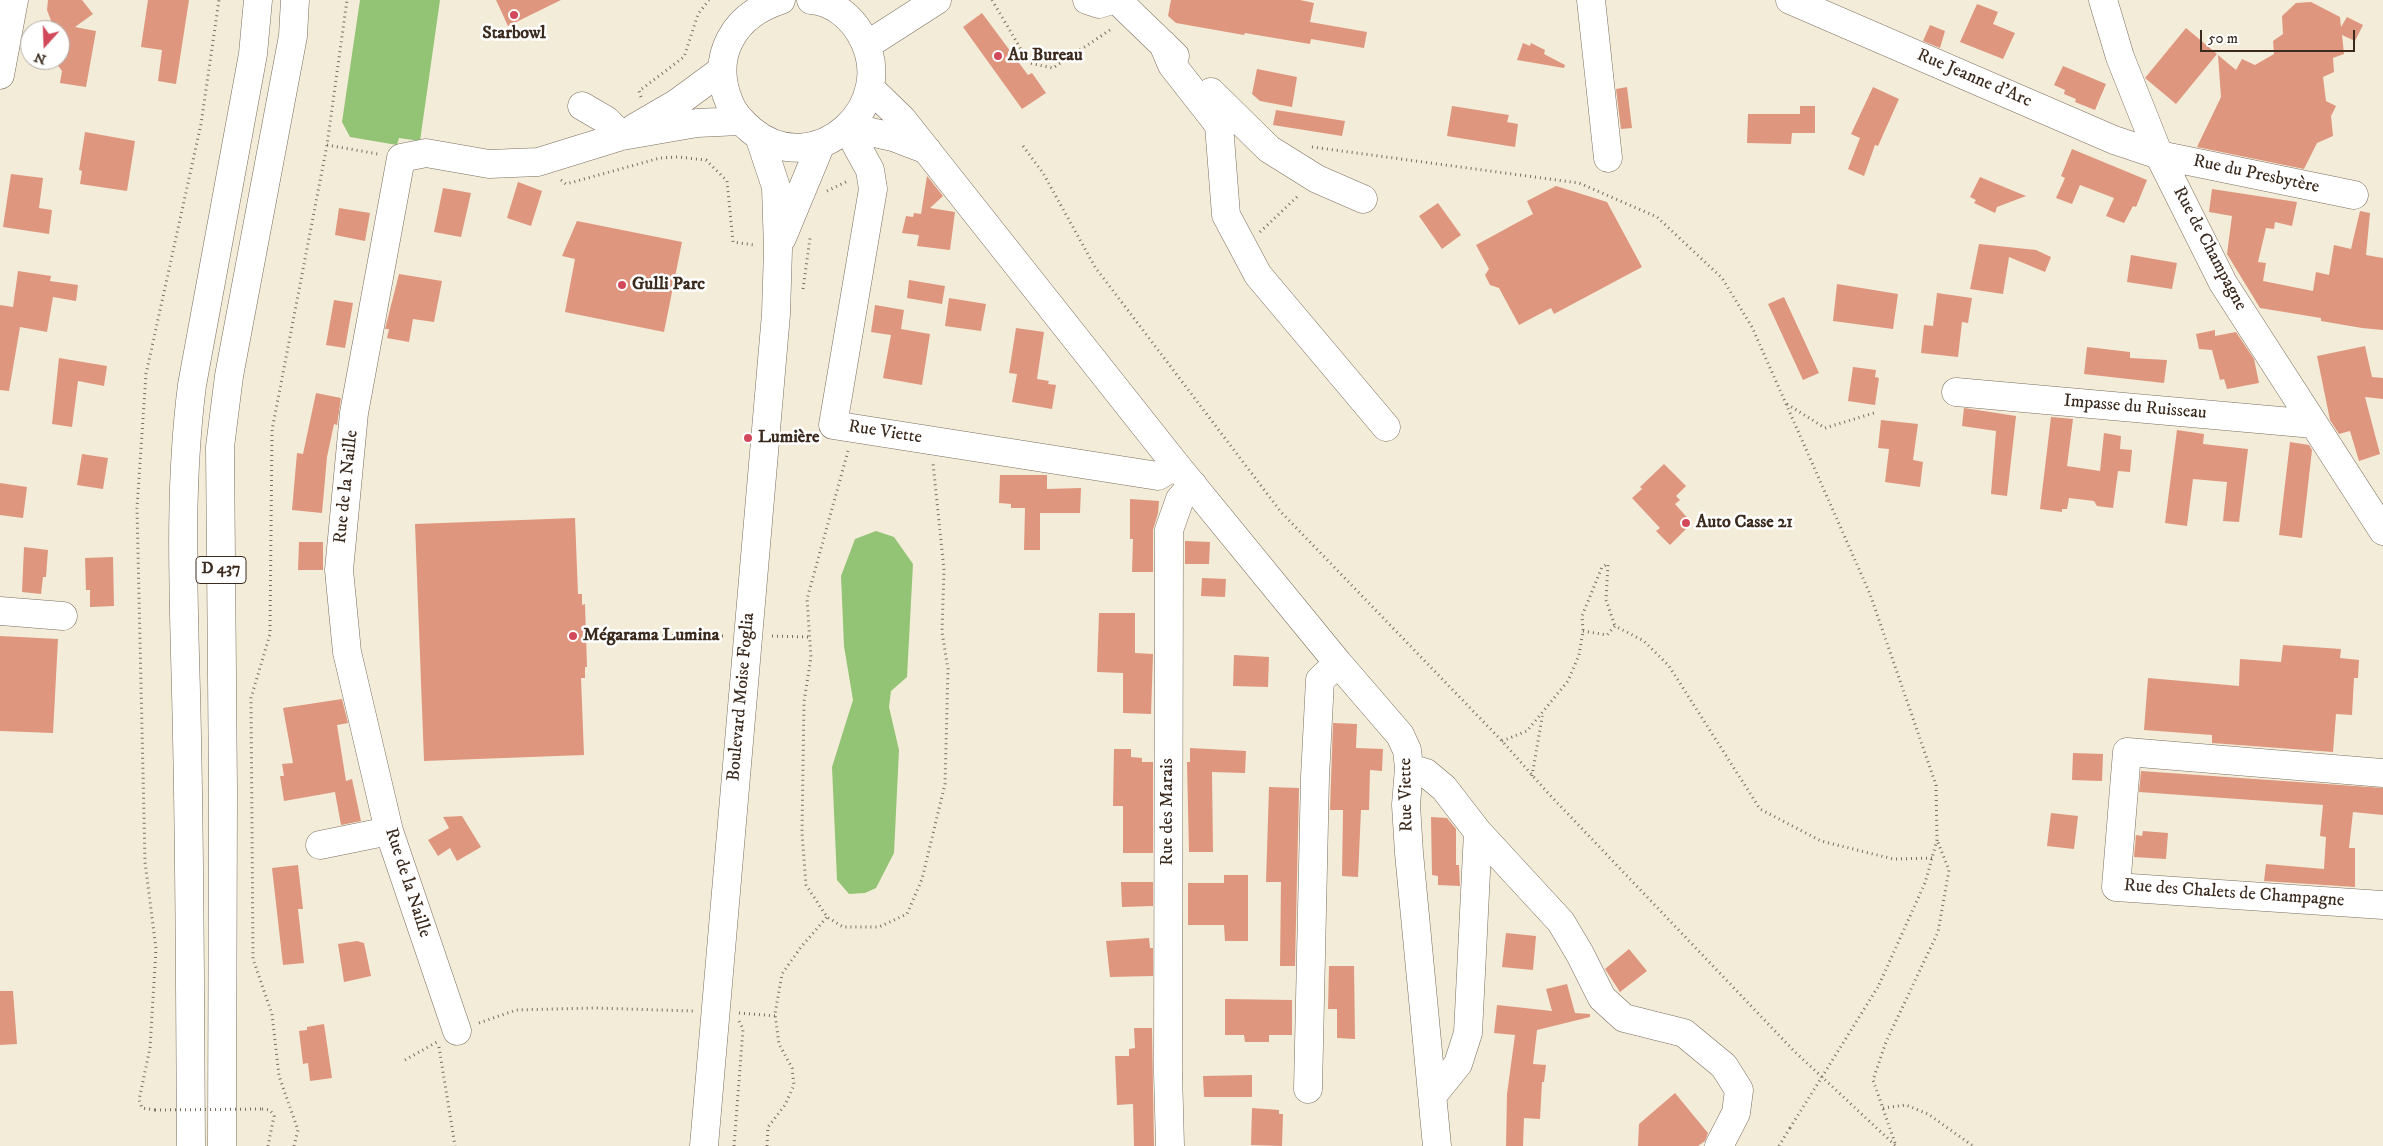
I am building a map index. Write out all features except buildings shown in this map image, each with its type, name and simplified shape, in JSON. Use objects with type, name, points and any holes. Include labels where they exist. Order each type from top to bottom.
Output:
[{"type":"street","points":[[0,75],[14,0]]},
{"type":"street","name":"D 437","points":[[192,1146],[188,761],[182,496],[185,440],[192,385],[253,54],[258,0]]},
{"type":"street","name":"D 437","points":[[222,1146],[223,792],[220,447],[229,376],[293,36],[295,0]]},
{"type":"street","points":[[406,150],[489,164],[538,162],[622,136],[697,123],[750,129],[778,145],[800,147],[821,144],[848,128],[862,110],[871,89],[872,67],[867,45],[854,24],[835,7],[818,0],[811,0]]},
{"type":"street","points":[[867,45],[937,0]]},
{"type":"street","points":[[1087,0],[1098,4],[1120,4],[1163,44],[1268,149],[1317,179],[1363,198]]},
{"type":"street","points":[[1591,0],[1608,158]]},
{"type":"street","name":"Rue Jeanne d'Arc","points":[[1790,0],[2114,140],[2159,155]]},
{"type":"street","name":"Rue de Champagne","points":[[2103,0],[2120,56],[2159,155],[2223,283],[2314,424],[2373,501],[2383,531]]},
{"type":"street","points":[[622,136],[678,103],[722,70],[726,50],[734,33],[746,17],[769,2]]},
{"type":"street","points":[[1163,44],[1172,65],[1219,125],[1226,215],[1258,275],[1386,427]]},
{"type":"street","name":"Boulevard Moise Foglia","points":[[704,1146],[776,314],[778,249],[776,187],[750,129],[727,97],[722,70]]},
{"type":"street","name":"Rue Viette","points":[[871,89],[902,119],[1185,475],[1338,663],[1400,735],[1407,750],[1409,768],[1406,805],[1409,854],[1437,1146]]},
{"type":"street","points":[[582,106],[606,120],[622,136]]},
{"type":"street","name":"Rue Viette","points":[[848,128],[893,137],[928,151]]},
{"type":"street","name":"Rue Viette","points":[[848,128],[870,170],[873,189],[833,425],[1158,476],[1185,475]]},
{"type":"street","name":"Boulevard Moise Foglia","points":[[778,249],[821,144]]},
{"type":"street","name":"Rue de la Naille","points":[[406,150],[354,413],[339,570],[347,652],[389,832],[448,1036]]},
{"type":"street","name":"Rue du Presbytère","points":[[2159,155],[2354,195]]},
{"type":"street","name":"Impasse du Ruisseau","points":[[1956,392],[2314,424]]},
{"type":"street","name":"Rue des Marais","points":[[1170,1146],[1169,530],[1180,499],[1185,475]]},
{"type":"street","points":[[0,612],[63,616]]},
{"type":"street","points":[[1308,1089],[1315,777],[1320,680],[1338,663]]},
{"type":"street","name":"Rue des Chalets de Champagne","points":[[2383,773],[2126,752],[2116,887],[2383,905]]},
{"type":"street","points":[[1409,768],[1426,773],[1444,788],[1478,832],[1561,922],[1580,954],[1602,998],[1624,1018],[1684,1033],[1724,1066],[1739,1090],[1736,1113],[1720,1146]]},
{"type":"street","points":[[320,845],[389,832]]},
{"type":"street","points":[[1433,1095],[1458,1064],[1468,1033],[1478,832]]},
{"type":"path","points":[[294,1146],[298,1130],[279,1076],[272,1014],[253,959],[251,698],[270,634],[272,430],[327,145],[347,0]]},
{"type":"path","points":[[992,0],[1029,63],[1053,68],[1114,28],[1120,4]]},
{"type":"path","points":[[327,145],[406,150]]},
{"type":"path","points":[[1023,146],[1043,173],[1095,267],[1281,512],[1502,741],[1532,776],[1794,1051],[1816,1070],[1832,1089],[1896,1146]]},
{"type":"path","points":[[1306,146],[1579,183],[1657,217],[1722,278],[1752,327],[1870,594],[1936,785],[1937,840],[1925,882],[1878,987],[1779,1146]]},
{"type":"path","points":[[1243,248],[1317,179],[1333,150]]},
{"type":"path","points":[[538,162],[566,184],[660,158],[678,157],[706,160],[727,181],[733,242],[778,249]]},
{"type":"path","points":[[1785,403],[1825,428],[1874,413]]},
{"type":"path","points":[[854,429],[807,599],[811,656],[804,702],[802,832],[806,885],[827,917],[843,927],[878,927],[907,914],[922,879],[945,784],[948,669],[942,632],[944,570],[930,440]]},
{"type":"path","points":[[1502,741],[1527,731],[1568,681],[1579,655],[1583,631],[1582,616],[1602,567],[1608,564],[1606,600],[1615,626],[1644,641],[1669,666],[1760,809],[1820,841],[1893,859],[1932,858]]},
{"type":"path","points":[[1583,631],[1607,635],[1615,626]]},
{"type":"path","points":[[597,635],[810,637]]},
{"type":"path","points":[[1532,776],[1544,709]]},
{"type":"path","points":[[1896,1146],[1873,1080],[1886,1042],[1938,932],[1950,870],[1937,840]]},
{"type":"path","points":[[768,1146],[768,1127],[785,1104],[794,1085],[792,1068],[779,1044],[776,1016],[782,974],[801,947],[827,917]]},
{"type":"path","points":[[404,1060],[448,1036],[516,1010],[595,1008],[715,1010]]},
{"type":"path","points":[[734,1146],[743,1029],[735,1012],[776,1016]]},
{"type":"path","points":[[448,1036],[455,1146]]},
{"type":"path","points":[[1883,1108],[1906,1105],[1928,1114],[1973,1146]]},
{"type":"path","points":[[155,1110],[270,1110],[274,1116],[268,1146]]},
{"type":"green space","points":[[360,0],[440,0],[420,141],[399,138],[397,145],[350,137],[342,122]]},
{"type":"green space","points":[[876,531],[894,537],[913,564],[907,677],[891,691],[889,707],[899,750],[894,853],[876,888],[865,893],[849,894],[837,880],[832,767],[853,700],[844,646],[841,576],[855,539]]},
{"type":"place","name":"Starbowl","points":[[514,15]]},
{"type":"place","name":"Au Bureau","points":[[998,56]]},
{"type":"place","name":"Gulli Parc","points":[[622,285]]},
{"type":"place","name":"Lumière","points":[[748,438]]},
{"type":"place","name":"Auto Casse 21","points":[[1686,523]]},
{"type":"place","name":"Mégarama Lumina","points":[[573,636]]}]
